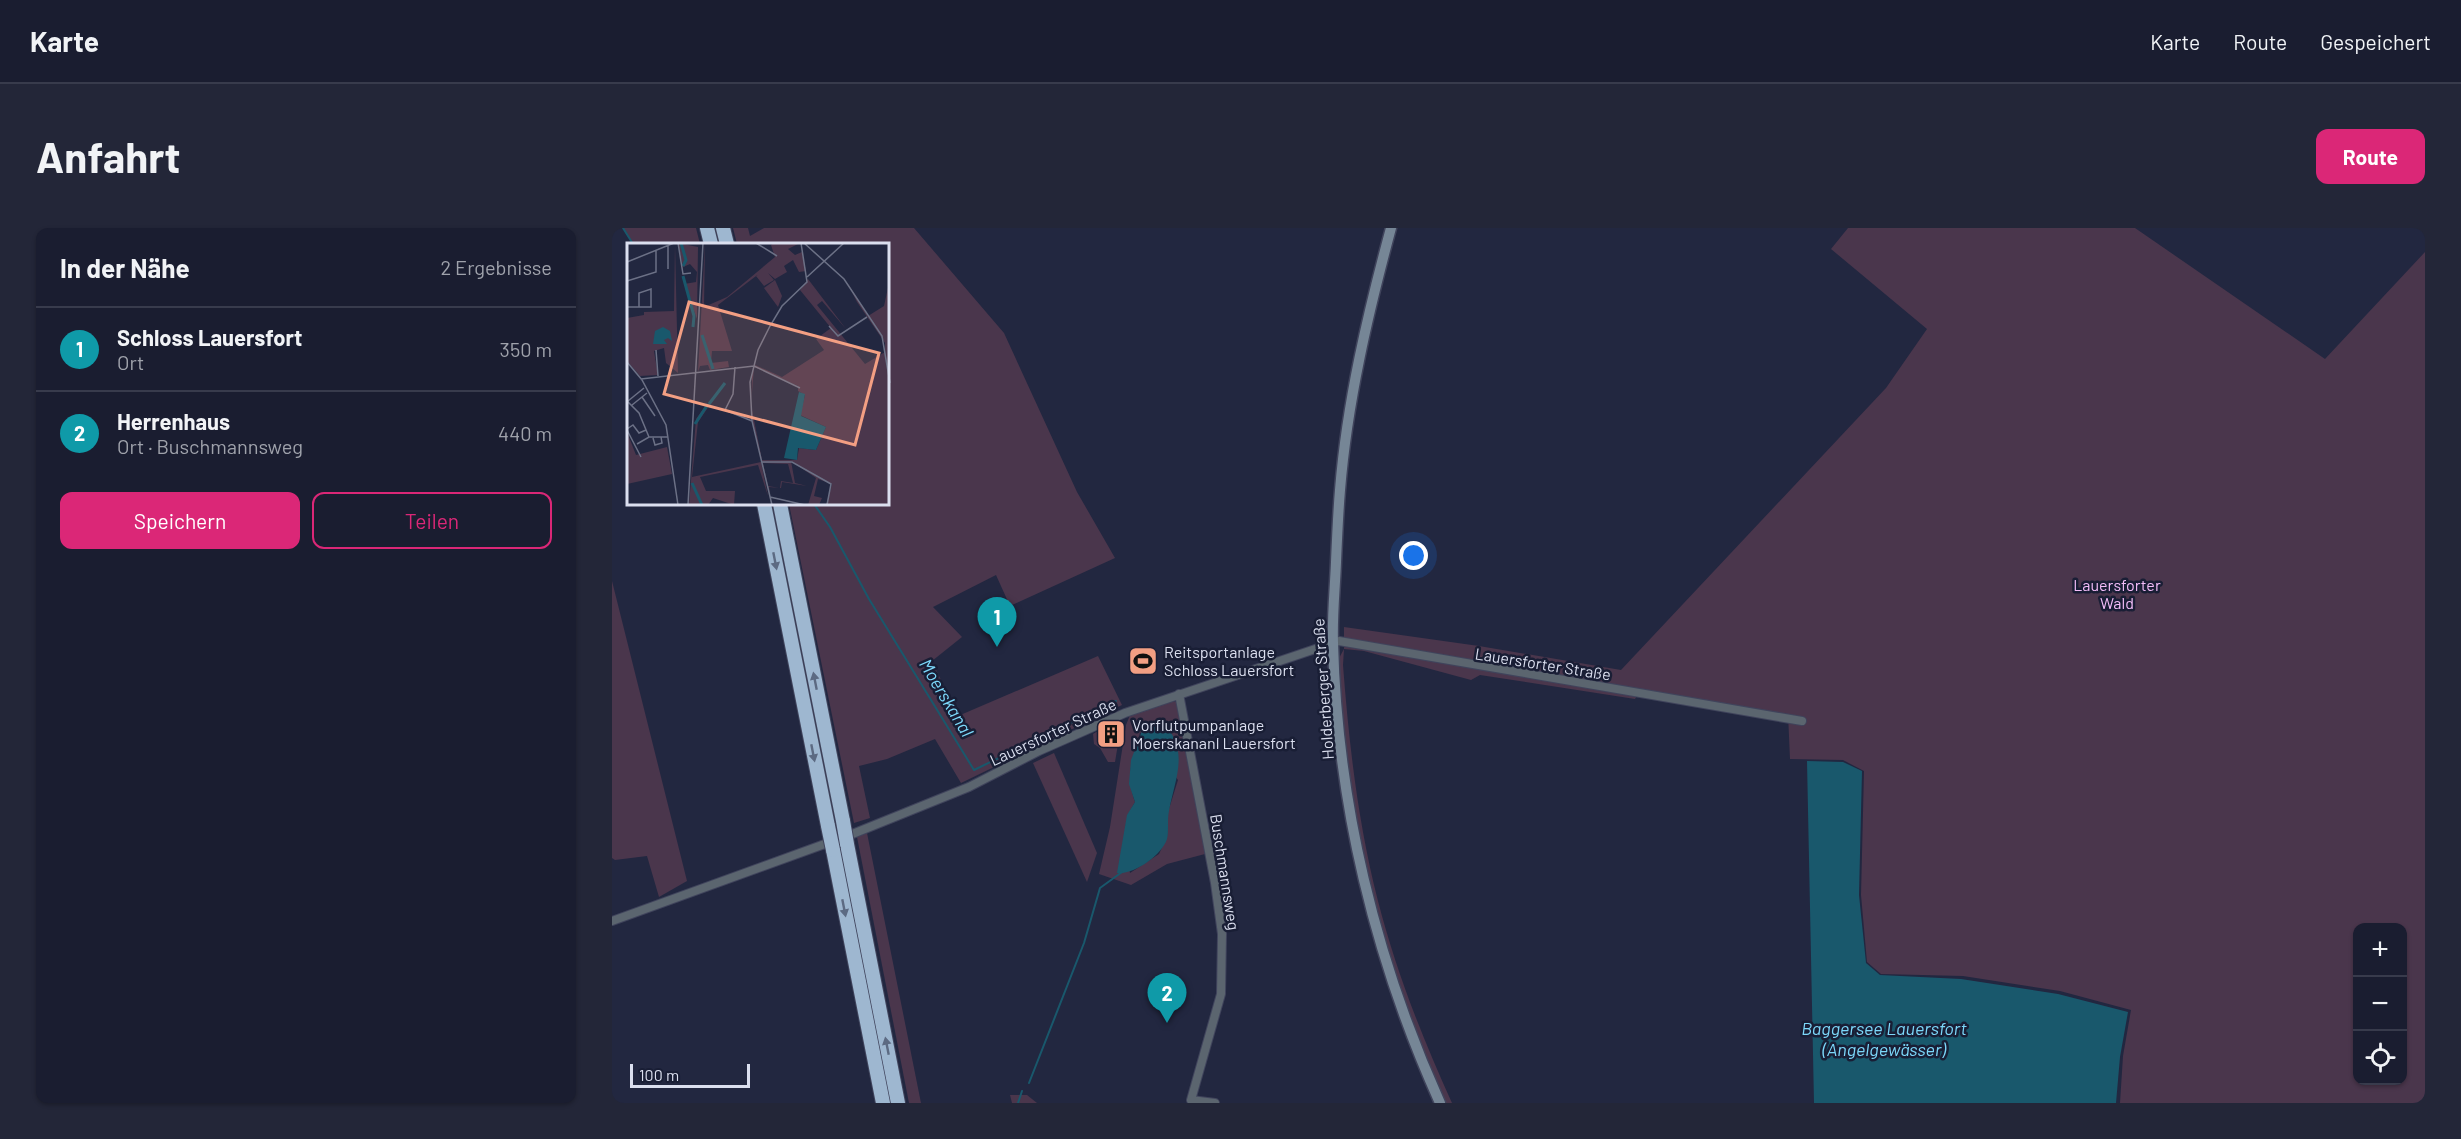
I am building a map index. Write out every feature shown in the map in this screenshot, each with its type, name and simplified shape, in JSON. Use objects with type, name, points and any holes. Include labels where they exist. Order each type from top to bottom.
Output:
[{"type":"highway","points":[[707,228],[711,243]]},
{"type":"highway","points":[[723,228],[727,243]]},
{"type":"highway","points":[[764,506],[883,1103]]},
{"type":"highway","points":[[780,506],[898,1103]]},
{"type":"main road","name":"Holderberger Straße","points":[[1391,228],[1360,359],[1347,431],[1340,489],[1333,643],[1345,779],[1360,865],[1377,931],[1397,994],[1440,1103]]},
{"type":"street","name":"Lauersforter Straße","points":[[612,921],[868,828],[969,787],[1125,713],[1339,641],[1802,721]]},
{"type":"street","name":"Buschmannsweg","points":[[1179,694],[1215,883],[1222,934],[1221,994],[1191,1100],[1215,1103]]},
{"type":"green space","points":[[623,228],[696,228],[700,243],[632,243]]},
{"type":"green space","points":[[733,228],[748,228],[750,236],[764,228],[914,228],[1004,333],[1077,492],[1115,558],[1010,606],[996,575],[933,607],[962,637],[932,661],[958,716],[1098,656],[1122,705],[961,783],[935,739],[887,759],[859,766],[870,818],[854,823],[789,506],[890,506],[890,243],[737,243]]},
{"type":"green space","name":"Lauersforter Wald","points":[[1848,228],[2135,228],[2325,359],[2425,252],[2425,1103],[2120,1103],[2123,1056],[2131,1010],[2060,991],[1963,976],[1881,974],[1867,962],[1861,895],[1864,771],[1843,760],[1790,759],[1788,714],[1640,690],[1635,699],[1480,675],[1471,680],[1364,651],[1344,649],[1344,627],[1479,646],[1621,670],[1886,388],[1927,329],[1831,249]]},
{"type":"green space","points":[[612,581],[687,881],[659,897],[647,856],[615,860],[612,858]]},
{"type":"green space","points":[[1344,649],[1345,695],[1351,754],[1365,842],[1378,901],[1410,1004],[1452,1103],[1445,1103],[1415,1034],[1383,936],[1359,839],[1342,722],[1338,660]]},
{"type":"green space","points":[[1172,701],[1177,702],[1205,854],[1167,864],[1131,885],[1099,874],[1110,827],[1126,725],[1130,715]],"holes":[[[1140,732],[1178,780],[1168,812],[1167,837],[1159,854],[1130,873],[1125,828],[1135,802],[1130,774]]]},
{"type":"green space","points":[[1113,722],[1121,726],[1115,762],[1108,762],[1100,748],[1094,744],[1093,734]]},
{"type":"green space","points":[[1054,753],[1097,853],[1087,882],[1033,763]]},
{"type":"green space","points":[[867,833],[921,1103],[909,1103],[857,837]]},
{"type":"green space","points":[[1010,1095],[1027,1095],[1037,1103],[1012,1103]]},
{"type":"water","points":[[1161,721],[1176,742],[1178,753],[1177,775],[1168,814],[1167,839],[1159,851],[1146,863],[1131,871],[1117,873],[1127,815],[1135,802],[1129,784],[1131,760],[1145,723]]},
{"type":"water","name":"Baggersee Lauersfort (Angelgewässer)","points":[[1807,761],[1843,762],[1862,771],[1859,895],[1866,963],[1880,975],[1961,979],[2058,994],[2128,1012],[2120,1057],[2116,1103],[1814,1103]]},
{"type":"waterway","name":"Moerskanal","points":[[623,228],[632,243]]},
{"type":"waterway","name":"Moerskanal","points":[[815,506],[830,527],[869,599],[974,770],[1116,701]]},
{"type":"waterway","name":"Moerskanal","points":[[1029,1083],[1084,943],[1100,888],[1122,872]]},
{"type":"waterway","name":"Moerskanal","points":[[1018,1103],[1022,1091]]},
{"type":"place","name":"Schloss Lauersfort","points":[[997,647]]},
{"type":"place","name":"Reitsportanlage Schloss Lauersfort","points":[[1143,661]]},
{"type":"place","name":"Vorflutpumpanlage Moerskananl Lauersfort","points":[[1111,734]]},
{"type":"place","name":"Herrenhaus","points":[[1167,1023]]}]
